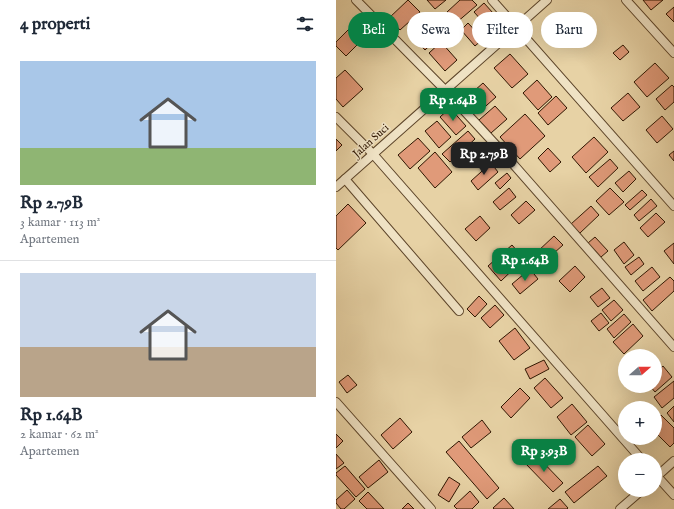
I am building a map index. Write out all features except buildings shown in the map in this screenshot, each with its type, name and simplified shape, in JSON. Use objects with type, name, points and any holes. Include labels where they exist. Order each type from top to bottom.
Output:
[{"type":"street","points":[[356,0],[445,90],[674,346]]},
{"type":"street","points":[[492,0],[503,12]]},
{"type":"street","name":"Jalan Suci","points":[[533,12],[547,0]]},
{"type":"street","points":[[626,0],[674,53]]},
{"type":"street","points":[[533,46],[674,206]]},
{"type":"street","name":"Jalan Suci","points":[[336,187],[492,48]]},
{"type":"street","points":[[336,117],[373,154],[636,453]]},
{"type":"street","points":[[345,179],[458,311]]},
{"type":"street","points":[[336,402],[431,509]]},
{"type":"street","points":[[662,471],[674,461]]},
{"type":"street","points":[[662,482],[674,495]]},
{"type":"street","points":[[620,509],[634,497]]}]
